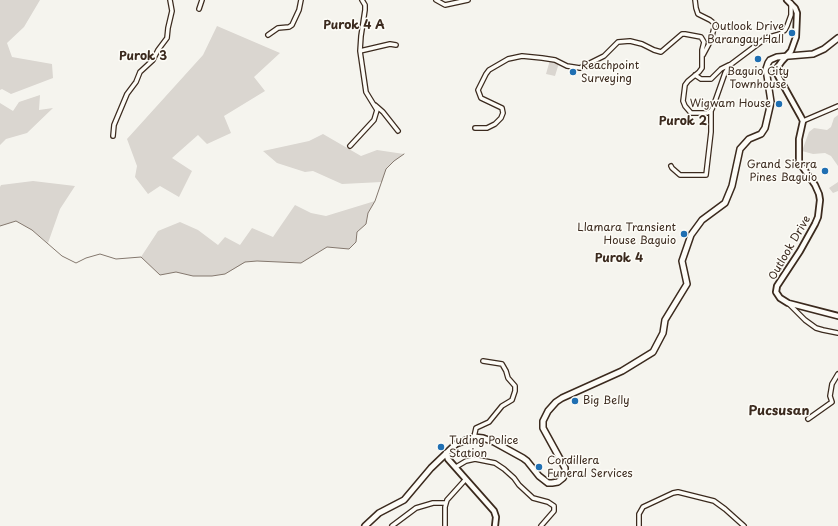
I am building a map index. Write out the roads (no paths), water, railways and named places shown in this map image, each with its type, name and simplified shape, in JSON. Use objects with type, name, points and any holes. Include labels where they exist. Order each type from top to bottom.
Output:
[{"type":"main road","points":[[365,526],[379,513],[404,500],[446,453],[456,444],[474,438],[490,440],[523,458],[539,476],[548,483],[558,482],[565,474],[566,468],[543,428],[542,421],[544,416],[559,400],[622,371],[649,355],[657,347],[663,333],[665,320],[687,284],[682,261],[691,235],[702,220],[720,208],[727,200],[742,146],[749,139],[763,132],[771,102],[766,69],[768,63],[774,58],[813,54],[824,49],[838,38]]},
{"type":"street","points":[[113,136],[114,125],[127,94],[136,82],[140,72],[153,60],[167,38],[172,11],[170,0]]},
{"type":"street","points":[[199,9],[202,0]]},
{"type":"street","points":[[268,35],[278,28],[289,27],[292,25],[299,10],[301,0]]},
{"type":"street","points":[[350,146],[374,120],[377,110],[366,92],[360,52],[365,10],[365,5],[362,0]]},
{"type":"street","points":[[436,0],[445,5],[468,0]]},
{"type":"street","points":[[695,0],[698,14],[715,24],[711,40],[703,56]]},
{"type":"street","points":[[695,75],[701,79],[711,79],[721,69],[766,38],[780,34],[787,26],[790,14],[789,1]]},
{"type":"street","points":[[789,1],[795,8],[798,17],[796,37],[791,51],[777,68],[777,74],[803,122],[838,106]]},
{"type":"street","points":[[475,128],[487,128],[495,124],[504,113],[502,108],[481,98],[478,90],[486,74],[508,59],[522,56],[542,58],[555,60],[567,66],[580,68],[604,56],[618,42],[630,41],[661,52],[682,34],[701,37],[703,39],[702,68],[685,86],[683,101],[691,113],[711,111]]},
{"type":"street","points":[[360,52],[390,44],[396,45]]},
{"type":"street","points":[[671,166],[680,175],[706,175],[711,132],[711,111],[725,73],[730,64]]},
{"type":"street","points":[[374,104],[384,112],[398,131]]},
{"type":"street","name":"Outlook Drive","points":[[788,303],[780,298],[776,292],[777,286],[811,232],[818,217],[820,208],[820,200],[817,189],[799,162],[799,139],[803,122]]},
{"type":"street","points":[[788,303],[838,316]]},
{"type":"street","points":[[788,303],[805,320],[816,328],[838,333]]},
{"type":"street","points":[[474,438],[476,428],[489,422],[502,406],[512,400],[515,391],[515,386],[508,378],[502,364],[483,361]]},
{"type":"street","points":[[808,419],[832,402],[830,396],[832,384],[838,374]]},
{"type":"street","points":[[446,453],[448,459],[465,480],[494,512],[496,517],[495,526]]},
{"type":"street","points":[[442,458],[448,459]]},
{"type":"street","points":[[456,468],[466,461],[475,459],[486,460],[504,469],[533,498],[548,502],[554,506],[554,510],[542,526]]},
{"type":"street","points":[[445,526],[445,503],[451,494],[465,480]]},
{"type":"street","points":[[638,526],[639,514],[643,507],[678,492],[714,501],[744,526]]},
{"type":"street","points":[[392,526],[416,508],[433,503],[445,503]]},
{"type":"waterway","points":[[0,226],[16,221],[32,230],[62,256],[76,263],[100,254],[116,259],[141,257],[160,275],[176,272],[193,276],[212,276],[225,274],[245,262],[257,261],[301,263],[327,247],[349,249],[356,242],[357,232],[366,224],[368,213],[375,201],[386,169],[404,154]]},
{"type":"place","name":"Outlook Drive Barangay Hall","points":[[792,33]]},
{"type":"place","name":"Baguio City Townhouse","points":[[758,59]]},
{"type":"place","name":"Reachpoint Surveying","points":[[573,72]]},
{"type":"place","name":"Wigwam House","points":[[779,104]]},
{"type":"place","name":"Grand Sierra Pines Baguio","points":[[825,171]]},
{"type":"place","name":"Llamara Transient House Baguio","points":[[684,234]]},
{"type":"place","name":"Big Belly","points":[[575,401]]},
{"type":"place","name":"Tuding Police Station","points":[[441,447]]},
{"type":"place","name":"Cordillera Funeral Services","points":[[539,467]]},
{"type":"district","name":"Purok 4 A","points":[[354,26]]},
{"type":"district","name":"Purok 3","points":[[143,57]]},
{"type":"district","name":"Purok 2","points":[[683,122]]},
{"type":"district","name":"Purok 4","points":[[619,259]]},
{"type":"district","name":"Pucsusan","points":[[779,411]]}]
